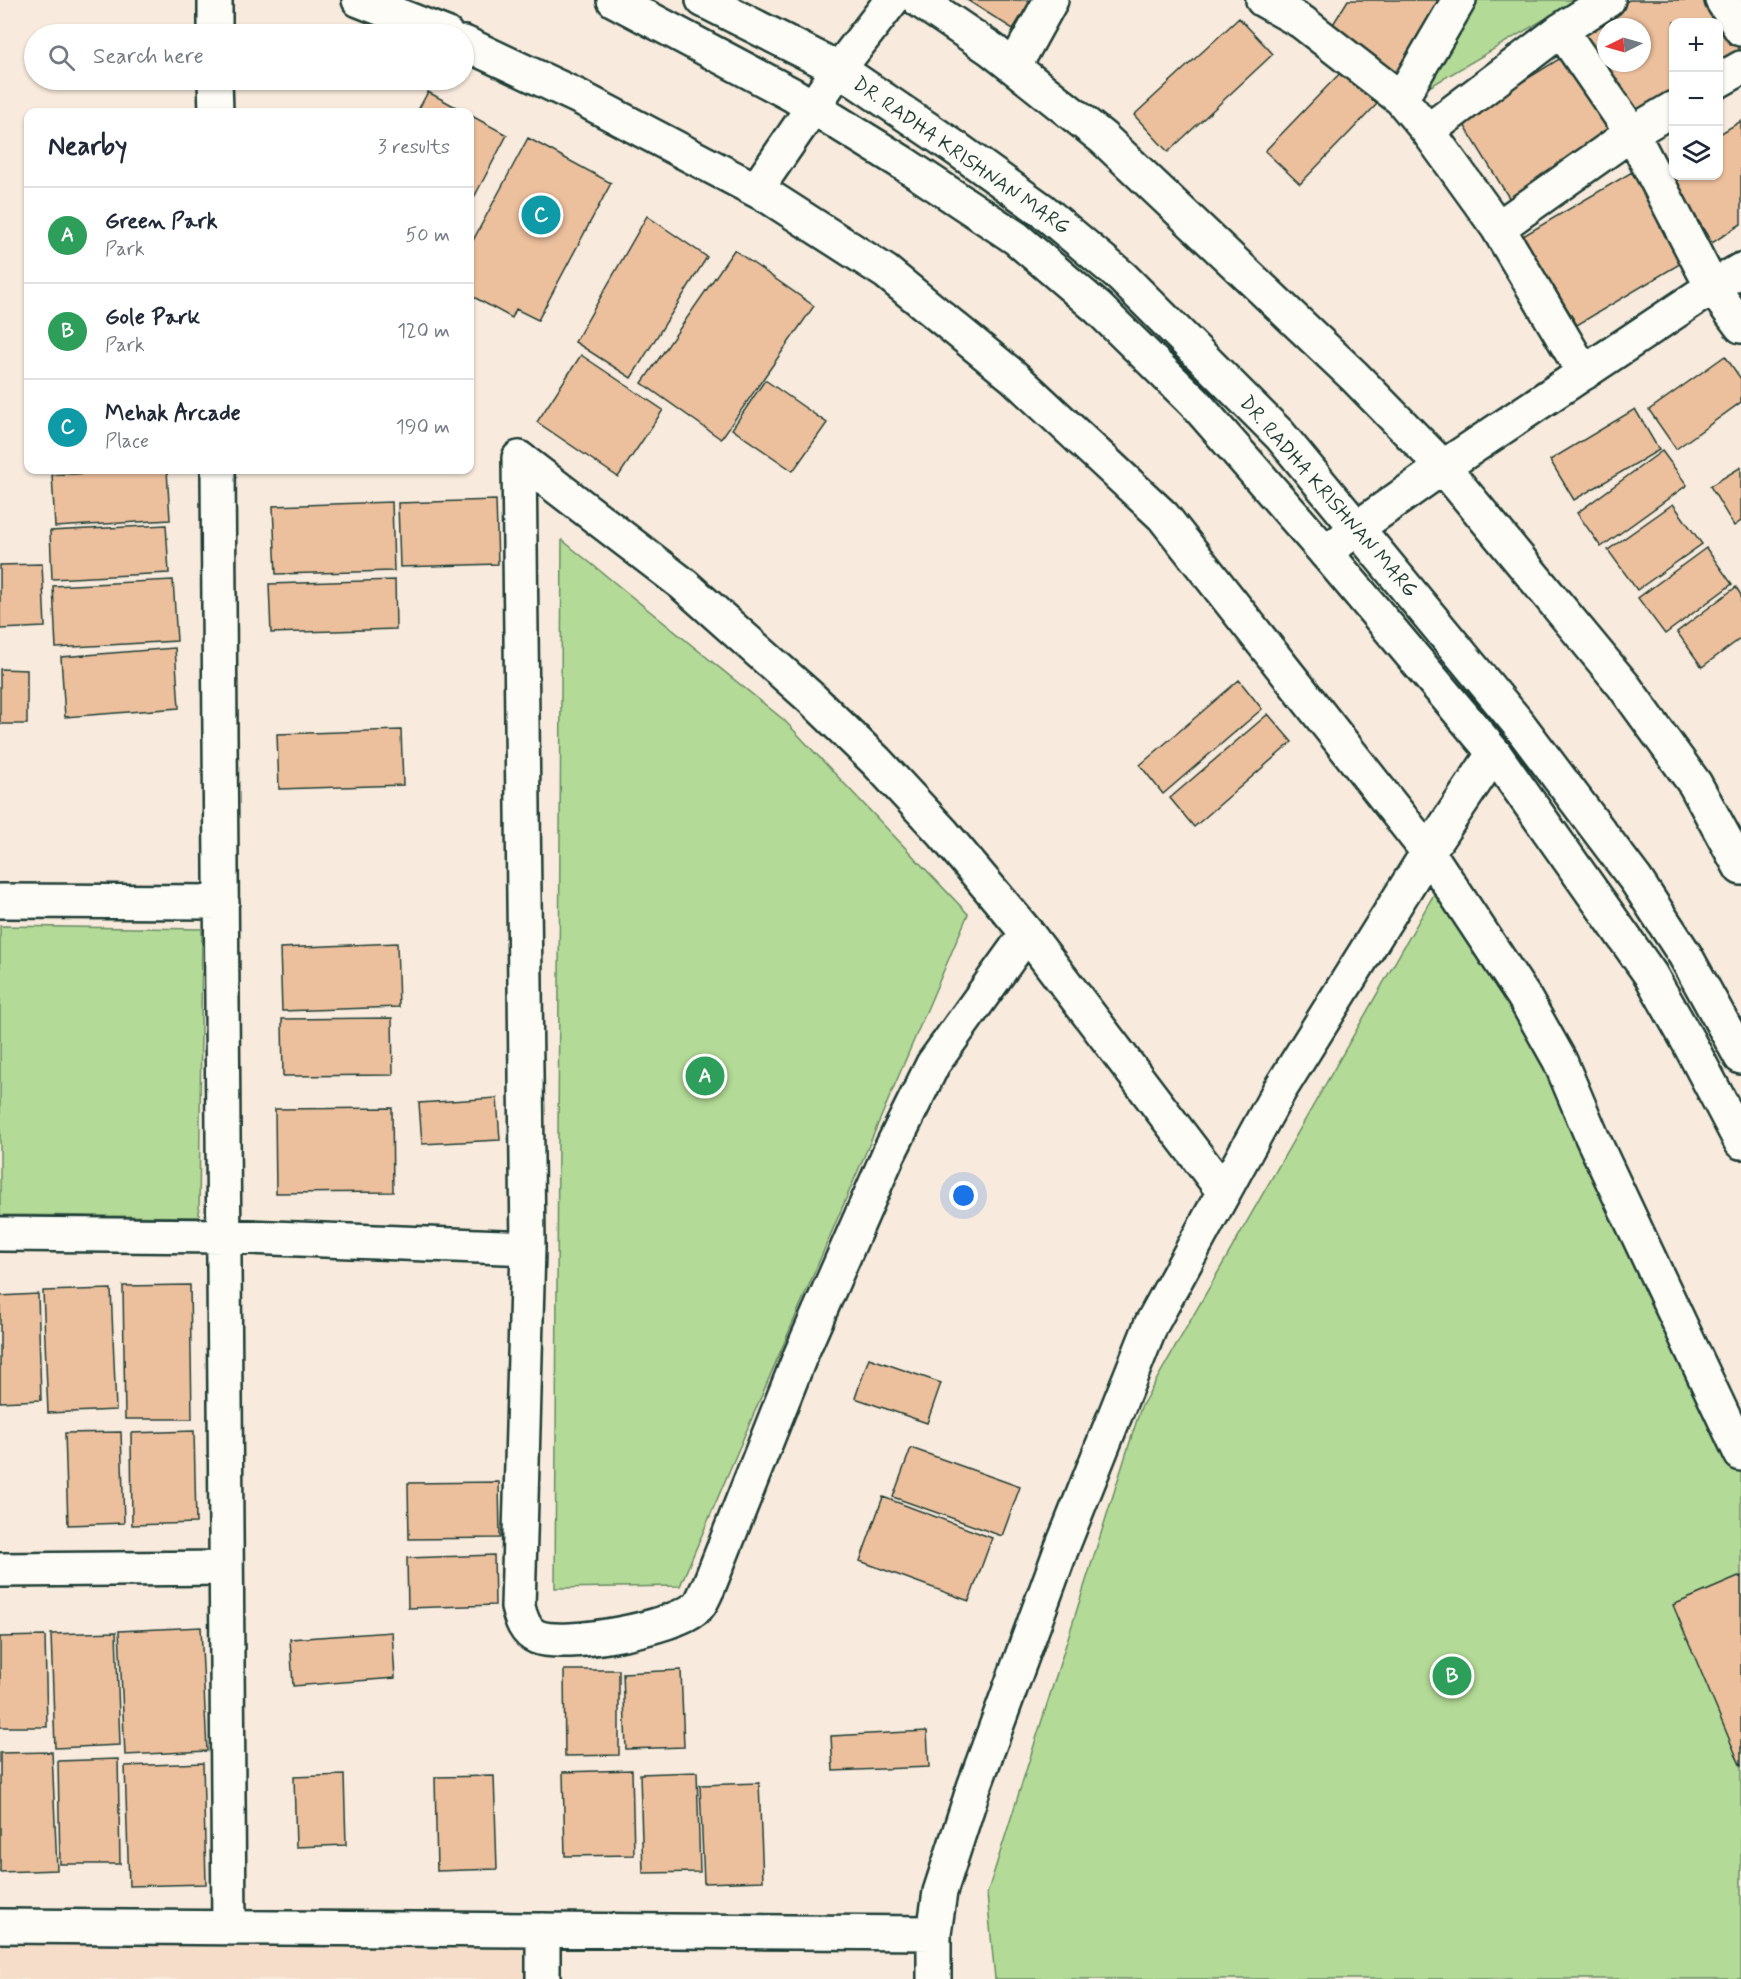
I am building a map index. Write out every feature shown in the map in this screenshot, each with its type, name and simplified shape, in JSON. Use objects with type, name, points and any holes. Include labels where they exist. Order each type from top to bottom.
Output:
[{"type":"street","points":[[215,0],[215,24]]},
{"type":"street","points":[[359,0],[420,24]]},
{"type":"street","points":[[614,0],[814,108],[903,163],[1016,238],[1098,308],[1195,403],[1326,553],[1494,753],[1650,974],[1741,1142]]},
{"type":"street","name":"DR. RADHA KRISHNAN MARG","points":[[703,0],[839,69],[1042,210],[1122,277],[1280,435],[1517,722],[1636,880],[1685,955],[1741,1057]]},
{"type":"street","points":[[756,190],[839,69],[892,0]]},
{"type":"street","points":[[919,0],[991,48],[1103,138],[1354,376],[1443,467],[1624,686],[1695,784],[1741,868]]},
{"type":"street","points":[[1014,67],[1051,0]]},
{"type":"street","points":[[1263,0],[1308,11],[1401,99],[1428,131],[1498,228],[1584,374]]},
{"type":"street","points":[[1401,99],[1459,0]]},
{"type":"street","points":[[1428,131],[1561,30],[1608,0]]},
{"type":"street","points":[[1722,0],[1741,29]]},
{"type":"street","points":[[1561,30],[1632,133],[1712,287],[1741,326]]},
{"type":"street","points":[[474,48],[579,97],[756,190],[886,272],[1014,376],[1163,516],[1428,852],[1524,997],[1560,1061],[1592,1137],[1741,1454]]},
{"type":"street","points":[[1723,79],[1741,68]]},
{"type":"street","points":[[215,90],[216,108]]},
{"type":"street","points":[[1498,228],[1632,133],[1669,111]]},
{"type":"street","points":[[1326,553],[1443,467],[1712,287],[1741,270]]},
{"type":"street","points":[[1027,933],[933,1064],[889,1153],[801,1354],[708,1588],[697,1607],[659,1624],[590,1639],[558,1642],[535,1636],[523,1624],[518,1607],[528,1248],[519,458],[683,584],[811,698],[876,760],[943,833],[1027,933],[1224,1192]]},
{"type":"street","points":[[218,474],[229,1928]]},
{"type":"street","points":[[934,1979],[934,1933],[940,1892],[974,1787],[1061,1550],[1151,1325],[1279,1091],[1428,852],[1494,753]]},
{"type":"street","points":[[0,901],[222,902]]},
{"type":"street","points":[[0,1234],[224,1236],[528,1248]]},
{"type":"street","points":[[0,1569],[226,1568]]},
{"type":"street","points":[[0,1926],[934,1933]]},
{"type":"street","points":[[543,1930],[543,1979]]},
{"type":"shaded area","points":[[0,1937],[524,1937],[525,1979],[0,1979]]},
{"type":"green space","points":[[1473,0],[1577,0],[1421,92]]},
{"type":"green space","points":[[562,540],[784,720],[968,914],[680,1586],[555,1588]]},
{"type":"green space","points":[[1441,882],[1566,1053],[1741,1453],[1741,1979],[995,1979],[987,1894],[1141,1407]]},
{"type":"green space","points":[[0,926],[202,929],[199,1217],[0,1215]]},
{"type":"building","points":[[967,0],[1031,0],[1013,29]]},
{"type":"building","points":[[1348,0],[1455,0],[1405,82],[1327,34]]},
{"type":"building","points":[[1629,0],[1709,0],[1720,18],[1669,18],[1669,103],[1633,126],[1600,72],[1651,72],[1651,18],[1600,18]]},
{"type":"building","points":[[1239,18],[1273,54],[1168,152],[1134,115]]},
{"type":"building","points":[[1597,20],[1597,67],[1576,33]]},
{"type":"building","points":[[1723,23],[1741,52],[1723,68]]},
{"type":"building","points":[[1572,51],[1625,137],[1514,206],[1461,120]]},
{"type":"building","points":[[1344,69],[1378,103],[1300,184],[1265,151]]},
{"type":"building","points":[[428,92],[458,108],[419,108]]},
{"type":"building","points":[[474,117],[507,135],[474,197]]},
{"type":"building","points":[[1741,121],[1741,224],[1712,243],[1673,180],[1723,180],[1723,132]]},
{"type":"building","points":[[528,138],[611,183],[538,320],[516,309],[512,318],[474,297],[474,239]]},
{"type":"building","points":[[1632,172],[1683,262],[1577,325],[1523,236]]},
{"type":"building","points":[[647,216],[707,257],[631,378],[575,342]]},
{"type":"building","points":[[734,250],[814,306],[721,439],[642,383]]},
{"type":"building","points":[[581,355],[663,410],[618,477],[537,422]]},
{"type":"building","points":[[1725,356],[1741,379],[1741,402],[1676,449],[1649,410]]},
{"type":"building","points":[[765,380],[827,423],[793,471],[732,429]]},
{"type":"building","points":[[1635,409],[1659,450],[1574,500],[1550,460]]},
{"type":"building","points":[[1662,451],[1687,485],[1601,547],[1577,513]]},
{"type":"building","points":[[1741,467],[1741,521],[1734,526],[1710,486]]},
{"type":"building","points":[[167,474],[170,520],[55,527],[52,475]]},
{"type":"building","points":[[496,500],[498,564],[400,567],[398,503]]},
{"type":"building","points":[[392,502],[394,571],[276,574],[273,506]]},
{"type":"building","points":[[1673,504],[1702,544],[1637,590],[1608,550]]},
{"type":"building","points":[[166,525],[169,573],[52,579],[50,531]]},
{"type":"building","points":[[1706,548],[1732,584],[1665,634],[1638,598]]},
{"type":"building","points":[[42,564],[45,627],[0,629],[0,565]]},
{"type":"building","points":[[173,580],[177,641],[56,648],[53,586]]},
{"type":"building","points":[[395,580],[396,629],[271,633],[269,584]]},
{"type":"building","points":[[1736,587],[1741,595],[1741,638],[1702,667],[1677,632]]},
{"type":"building","points":[[175,648],[179,708],[65,717],[61,657]]},
{"type":"building","points":[[0,669],[27,670],[27,724],[0,724]]},
{"type":"building","points":[[1239,680],[1262,709],[1163,794],[1140,765]]},
{"type":"building","points":[[1268,714],[1292,742],[1194,827],[1170,798]]},
{"type":"building","points":[[401,730],[403,785],[279,789],[277,734]]},
{"type":"building","points":[[397,943],[399,1007],[282,1011],[280,948]]},
{"type":"building","points":[[392,1018],[393,1075],[283,1076],[282,1019]]},
{"type":"building","points":[[497,1098],[500,1140],[422,1144],[419,1103]]},
{"type":"building","points":[[392,1108],[393,1192],[276,1193],[275,1109]]},
{"type":"building","points":[[190,1285],[192,1419],[125,1419],[123,1286]]},
{"type":"building","points":[[111,1289],[116,1410],[48,1413],[43,1291]]},
{"type":"building","points":[[38,1294],[41,1400],[0,1402],[0,1296]]},
{"type":"building","points":[[869,1358],[941,1383],[927,1423],[855,1398]]},
{"type":"building","points":[[194,1431],[196,1523],[132,1525],[131,1433]]},
{"type":"building","points":[[121,1432],[124,1523],[68,1525],[65,1433]]},
{"type":"building","points":[[911,1448],[1020,1487],[1002,1536],[893,1497]]},
{"type":"building","points":[[499,1482],[500,1538],[409,1539],[408,1483]]},
{"type":"building","points":[[883,1497],[992,1538],[969,1601],[860,1561]]},
{"type":"building","points":[[494,1555],[495,1605],[408,1608],[407,1558]]},
{"type":"building","points":[[1741,1576],[1741,1767],[1673,1605]]},
{"type":"building","points":[[201,1627],[207,1751],[125,1755],[119,1631]]},
{"type":"building","points":[[116,1632],[120,1745],[55,1748],[51,1634]]},
{"type":"building","points":[[392,1632],[395,1678],[293,1686],[290,1639]]},
{"type":"building","points":[[45,1636],[47,1727],[0,1727],[0,1637]]},
{"type":"building","points":[[564,1670],[619,1670],[619,1755],[565,1756]]},
{"type":"building","points":[[681,1670],[684,1747],[626,1749],[623,1673]]},
{"type":"building","points":[[927,1731],[929,1767],[833,1771],[831,1736]]},
{"type":"building","points":[[52,1752],[57,1870],[0,1872],[0,1753]]},
{"type":"building","points":[[118,1759],[120,1864],[60,1864],[58,1761]]},
{"type":"building","points":[[203,1763],[206,1884],[129,1886],[125,1766]]},
{"type":"building","points":[[632,1770],[634,1855],[565,1856],[563,1772]]},
{"type":"building","points":[[697,1772],[700,1872],[643,1873],[640,1774]]},
{"type":"building","points":[[344,1775],[346,1845],[296,1847],[294,1777]]},
{"type":"building","points":[[494,1776],[497,1869],[437,1871],[435,1777]]},
{"type":"building","points":[[759,1783],[763,1881],[704,1883],[700,1785]]},
{"type":"place","name":"Mehak Arcade","points":[[541,215]]},
{"type":"place","name":"Green Park","points":[[705,1076]]},
{"type":"place","name":"Gole Park","points":[[1452,1676]]}]
